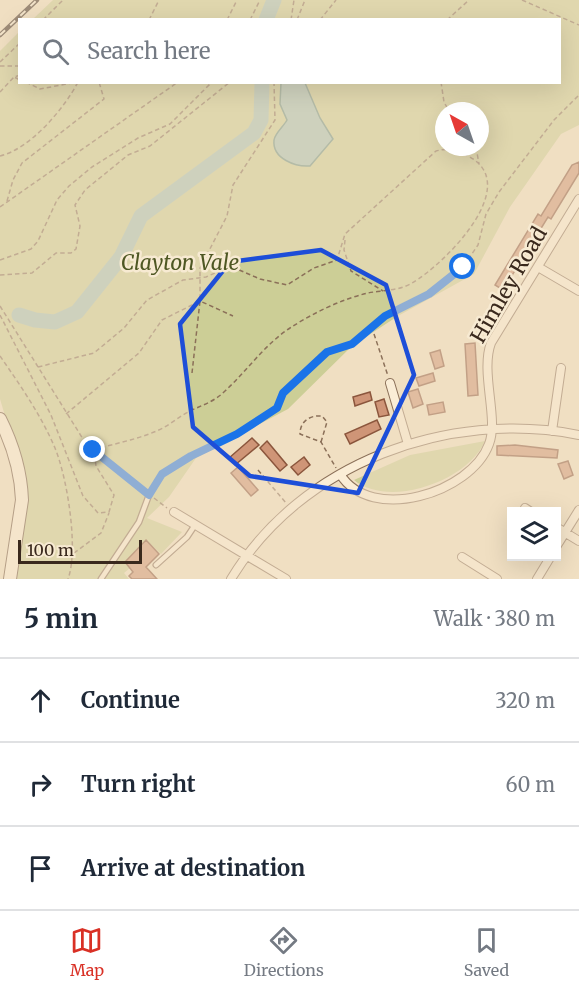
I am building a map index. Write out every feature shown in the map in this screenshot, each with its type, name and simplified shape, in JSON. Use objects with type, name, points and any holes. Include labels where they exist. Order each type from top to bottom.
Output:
[{"type":"street","name":"Himley Road","points":[[340,474],[345,483],[358,494],[393,499],[421,496],[451,484],[477,463],[490,442],[489,350],[579,199]]},
{"type":"street","points":[[538,267],[579,291]]},
{"type":"street","points":[[552,431],[561,368]]},
{"type":"street","points":[[390,383],[408,444]]},
{"type":"street","points":[[0,419],[14,454],[22,487],[10,579]]},
{"type":"street","points":[[231,579],[246,555],[291,508],[340,474],[408,444],[490,429],[552,431],[579,435]]},
{"type":"street","points":[[561,539],[579,510]]},
{"type":"street","points":[[174,512],[286,579]]},
{"type":"street","points":[[561,530],[579,541]]},
{"type":"street","points":[[462,557],[497,579]]},
{"type":"street","points":[[537,579],[547,561]]},
{"type":"lane","points":[[101,579],[139,522],[149,495]]},
{"type":"lane","points":[[156,566],[187,537],[195,525]]},
{"type":"path","points":[[45,18],[63,0]]},
{"type":"path","points":[[149,18],[159,0]]},
{"type":"path","points":[[229,18],[237,0]]},
{"type":"path","points":[[251,18],[260,0]]},
{"type":"path","points":[[291,18],[294,0]]},
{"type":"path","points":[[298,18],[305,0]]},
{"type":"path","points":[[322,18],[336,0]]},
{"type":"path","points":[[449,18],[469,0]]},
{"type":"path","points":[[522,0],[579,25]]},
{"type":"path","points":[[0,62],[18,45]]},
{"type":"path","points":[[0,66],[18,66]]},
{"type":"path","points":[[0,92],[18,76]]},
{"type":"path","points":[[14,77],[18,79]]},
{"type":"path","points":[[30,84],[40,89],[66,84]]},
{"type":"path","points":[[0,156],[27,145],[70,97],[76,84]]},
{"type":"path","points":[[6,202],[13,180],[22,163],[104,99],[100,84]]},
{"type":"path","points":[[0,207],[175,84]]},
{"type":"path","points":[[0,260],[31,249],[38,241],[57,200],[69,186],[138,138],[170,124],[210,84]]},
{"type":"path","points":[[0,275],[32,273],[56,253],[71,253],[76,249],[80,226],[75,205],[85,190],[128,155],[150,146],[228,84]]},
{"type":"path","points":[[192,373],[200,301],[200,268],[226,216],[233,185],[274,120],[274,84]]},
{"type":"path","points":[[441,84],[444,102]]},
{"type":"path","points":[[149,495],[162,474],[191,456],[237,434],[277,408],[283,393],[327,352],[352,344],[385,316],[429,294],[463,267],[478,244],[486,214],[499,192],[554,120],[579,95]]},
{"type":"path","points":[[38,367],[94,353],[124,328],[147,300],[174,284],[224,269],[237,269],[260,279],[287,285],[314,268],[337,260],[345,234],[436,151],[448,148],[458,151],[475,159],[486,173],[489,192],[459,244],[411,284],[357,297],[325,309],[288,329],[253,360],[224,392],[207,405],[190,411],[149,433],[93,450]]},
{"type":"path","points":[[478,156],[480,164]]},
{"type":"path","points":[[345,234],[344,250],[351,271],[384,292]]},
{"type":"path","points":[[200,301],[233,316]]},
{"type":"path","points":[[66,414],[139,353],[162,320],[200,301]]},
{"type":"path","points":[[0,306],[66,414],[93,450],[174,512]]},
{"type":"path","points":[[0,315],[51,415],[83,496],[98,513],[109,512]]},
{"type":"path","points":[[374,334],[390,383]]},
{"type":"path","points":[[0,356],[25,392],[55,449],[73,525],[74,564],[68,579]]},
{"type":"path","points":[[321,442],[327,422],[322,416],[315,415],[304,422],[300,434],[321,442],[340,474]]},
{"type":"path","points":[[73,554],[101,533],[114,495],[96,466],[93,450]]},
{"type":"path","points":[[258,470],[291,508]]},
{"type":"highlighted area","points":[[321,250],[386,285],[414,375],[358,493],[250,476],[193,427],[180,324],[230,262]]},
{"type":"green space","name":"Clayton Vale","points":[[53,0],[579,0],[579,125],[561,134],[510,207],[474,274],[398,316],[352,346],[288,409],[196,458],[169,497],[147,518],[182,532],[161,554],[146,540],[125,562],[130,568],[124,573],[129,579],[16,579],[27,490],[0,399],[0,51],[18,33],[18,84],[561,84],[561,18],[34,18]]},
{"type":"green space","points":[[485,441],[476,455],[462,468],[445,479],[426,486],[406,491],[387,492],[369,488],[354,480],[410,455]]},
{"type":"shaded area","points":[[281,84],[305,84],[320,118],[333,139],[310,166],[286,161],[274,147],[275,137],[287,120],[280,104]]},
{"type":"building","points":[[579,162],[579,173],[551,219],[548,217],[503,290],[495,285],[538,214],[541,216],[572,165]]},
{"type":"building","points":[[475,343],[478,395],[468,396],[465,344]]},
{"type":"building","points":[[440,350],[444,366],[435,369],[430,353]]},
{"type":"building","points":[[433,373],[435,381],[419,386],[416,378]]},
{"type":"building","points":[[418,389],[423,404],[413,408],[408,392]]},
{"type":"building","points":[[370,392],[372,400],[355,406],[353,397]]},
{"type":"building","points":[[384,399],[389,415],[379,417],[375,402]]},
{"type":"building","points":[[443,402],[445,412],[429,415],[427,405]]},
{"type":"building","points":[[377,420],[381,429],[350,444],[345,434]]},
{"type":"building","points":[[252,438],[259,445],[235,465],[229,458]]},
{"type":"building","points":[[267,441],[287,465],[280,471],[260,448]]},
{"type":"building","points":[[515,445],[558,450],[557,458],[497,455],[497,446]]},
{"type":"building","points":[[304,457],[310,465],[298,475],[291,467]]},
{"type":"building","points":[[568,461],[573,475],[564,479],[558,464]]},
{"type":"building","points":[[238,467],[258,490],[251,496],[231,473]]},
{"type":"building","points":[[146,540],[159,554],[146,567],[157,579],[132,579],[129,576],[133,572],[125,562]]},
{"type":"waterway","points":[[267,18],[274,0]]},
{"type":"waterway","points":[[19,315],[35,320],[55,322],[77,312],[121,257],[141,216],[254,133],[261,120],[262,84]]},
{"type":"railway","points":[[0,35],[37,0]]},
{"type":"route","points":[[93,450],[149,495],[162,474],[191,456],[237,434],[277,408],[283,393],[327,352],[352,344],[385,316],[429,294],[463,267]]}]
